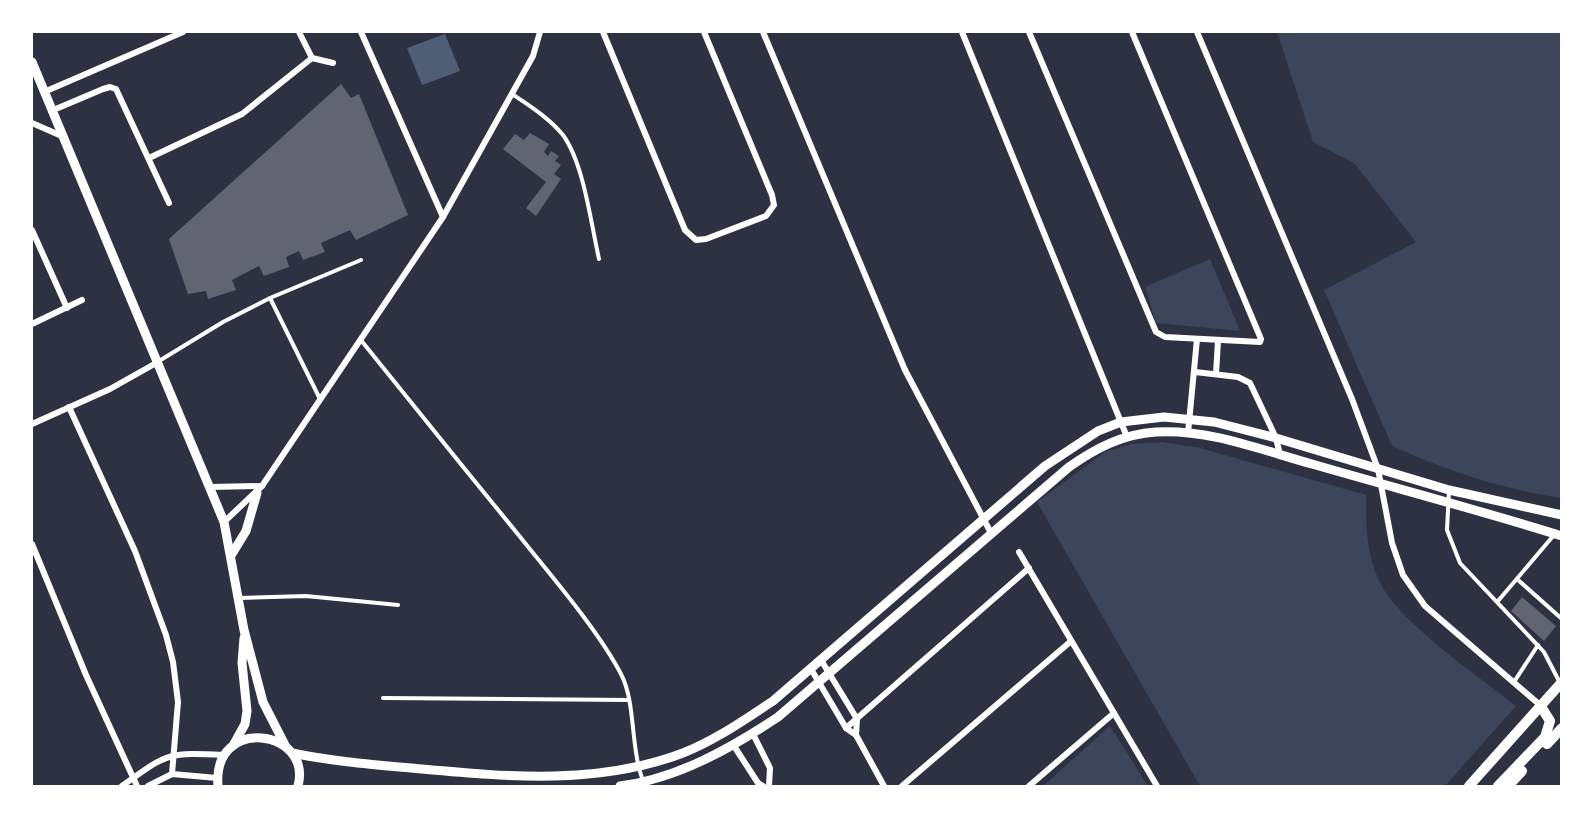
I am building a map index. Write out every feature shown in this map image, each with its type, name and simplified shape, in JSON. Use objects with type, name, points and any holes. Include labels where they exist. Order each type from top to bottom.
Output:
[{"type":"main road","points":[[1469,786],[1561,683]]},
{"type":"main road","points":[[1498,786],[1548,732],[1550,722],[1540,705]]},
{"type":"main road","points":[[1508,786],[1562,728]]},
{"type":"street","points":[[44,92],[183,32]]},
{"type":"street","points":[[299,32],[312,58]]},
{"type":"street","points":[[361,32],[443,217]]},
{"type":"street","points":[[224,522],[260,489],[443,217],[533,56],[540,32]]},
{"type":"street","points":[[603,32],[685,230],[696,240],[706,239],[766,216],[774,205],[772,195],[704,32]]},
{"type":"street","points":[[763,32],[905,370],[981,519],[991,533]]},
{"type":"street","points":[[962,32],[1127,437]]},
{"type":"street","points":[[1029,32],[1156,332],[1165,337],[1262,340],[1132,32]]},
{"type":"street","points":[[1197,32],[1352,399],[1377,469],[1396,559],[1413,591],[1425,606],[1540,705]]},
{"type":"street","points":[[312,58],[333,63]]},
{"type":"street","points":[[149,158],[242,114],[312,58]]},
{"type":"street","points":[[32,62],[224,522],[232,554],[244,630],[263,702],[298,767],[298,786]]},
{"type":"street","points":[[51,111],[103,89],[110,87],[116,89],[169,202]]},
{"type":"street","points":[[32,123],[64,137]]},
{"type":"street","points":[[32,230],[68,308]]},
{"type":"street","points":[[32,324],[82,300]]},
{"type":"street","points":[[1188,433],[1197,339]]},
{"type":"street","points":[[1216,374],[1218,340]]},
{"type":"street","points":[[32,424],[102,392],[158,362]]},
{"type":"street","points":[[1195,372],[1246,380],[1253,386],[1276,438],[1280,456]]},
{"type":"street","points":[[69,407],[135,551],[174,662],[178,702],[171,774]]},
{"type":"street","points":[[148,786],[171,774],[202,774],[218,782],[224,755],[246,738],[260,737],[274,740],[289,750],[326,760],[503,776],[572,776],[638,766],[680,754],[723,734],[773,700],[981,519],[1071,447],[1098,431],[1121,423],[1164,417],[1191,418],[1276,438],[1449,490],[1562,515]]},
{"type":"street","points":[[620,786],[689,766],[734,746],[778,717],[1069,467],[1093,450],[1127,437],[1157,432],[1188,433],[1236,442],[1558,535]]},
{"type":"street","points":[[210,487],[260,489]]},
{"type":"street","points":[[232,554],[246,531],[260,489]]},
{"type":"street","points":[[32,544],[132,779],[137,786]]},
{"type":"street","points":[[1019,552],[1157,786]]},
{"type":"street","points":[[846,728],[1029,568]]},
{"type":"street","points":[[234,745],[245,724],[247,711],[242,663],[244,630]]},
{"type":"street","points":[[902,786],[1070,642]]},
{"type":"street","points":[[821,660],[857,719],[856,735]]},
{"type":"street","points":[[811,669],[846,728],[856,735],[884,786]]},
{"type":"street","points":[[1029,786],[1114,713]]},
{"type":"street","points":[[753,734],[767,759],[771,776],[769,786]]},
{"type":"street","points":[[734,746],[751,774],[763,786]]},
{"type":"street","points":[[122,786],[172,753],[224,755]]},
{"type":"lane","points":[[512,94],[543,115],[563,136],[577,167],[599,259]]},
{"type":"lane","points":[[158,362],[223,322],[270,298],[361,260]]},
{"type":"lane","points":[[270,298],[320,399]]},
{"type":"lane","points":[[360,339],[544,567],[608,652],[622,676],[629,700],[638,766],[643,781]]},
{"type":"lane","points":[[1449,490],[1447,530],[1454,551],[1468,572],[1538,645],[1549,659],[1561,683]]},
{"type":"lane","points":[[1498,601],[1558,535]]},
{"type":"lane","points":[[1517,579],[1562,619]]},
{"type":"lane","points":[[239,598],[306,596],[399,605]]},
{"type":"lane","points":[[1514,682],[1538,645]]},
{"type":"lane","points":[[383,698],[629,700]]},
{"type":"shaded area","points":[[1277,32],[1561,32],[1561,498],[1475,478],[1392,446],[1324,290],[1416,242],[1354,163],[1313,142]]},
{"type":"shaded area","points":[[445,34],[460,71],[422,85],[407,48]]},
{"type":"shaded area","points":[[1210,259],[1240,331],[1156,323],[1145,287]]},
{"type":"shaded area","points":[[1163,442],[1200,448],[1366,495],[1371,556],[1377,576],[1386,593],[1418,628],[1516,706],[1445,786],[1200,786],[1037,502],[1105,452],[1131,444]]},
{"type":"shaded area","points":[[1110,726],[1148,786],[1043,786]]},
{"type":"building","points":[[341,84],[351,98],[359,94],[408,215],[356,240],[350,230],[321,243],[325,252],[303,260],[299,251],[286,257],[289,267],[264,276],[259,266],[232,280],[236,290],[208,299],[206,291],[188,294],[169,239]]},
{"type":"building","points":[[530,133],[549,144],[544,152],[548,156],[551,151],[559,156],[555,161],[561,165],[554,174],[561,179],[536,216],[526,208],[546,182],[503,149],[515,134],[524,140]]},
{"type":"building","points":[[1522,597],[1556,626],[1544,641],[1511,611]]}]
